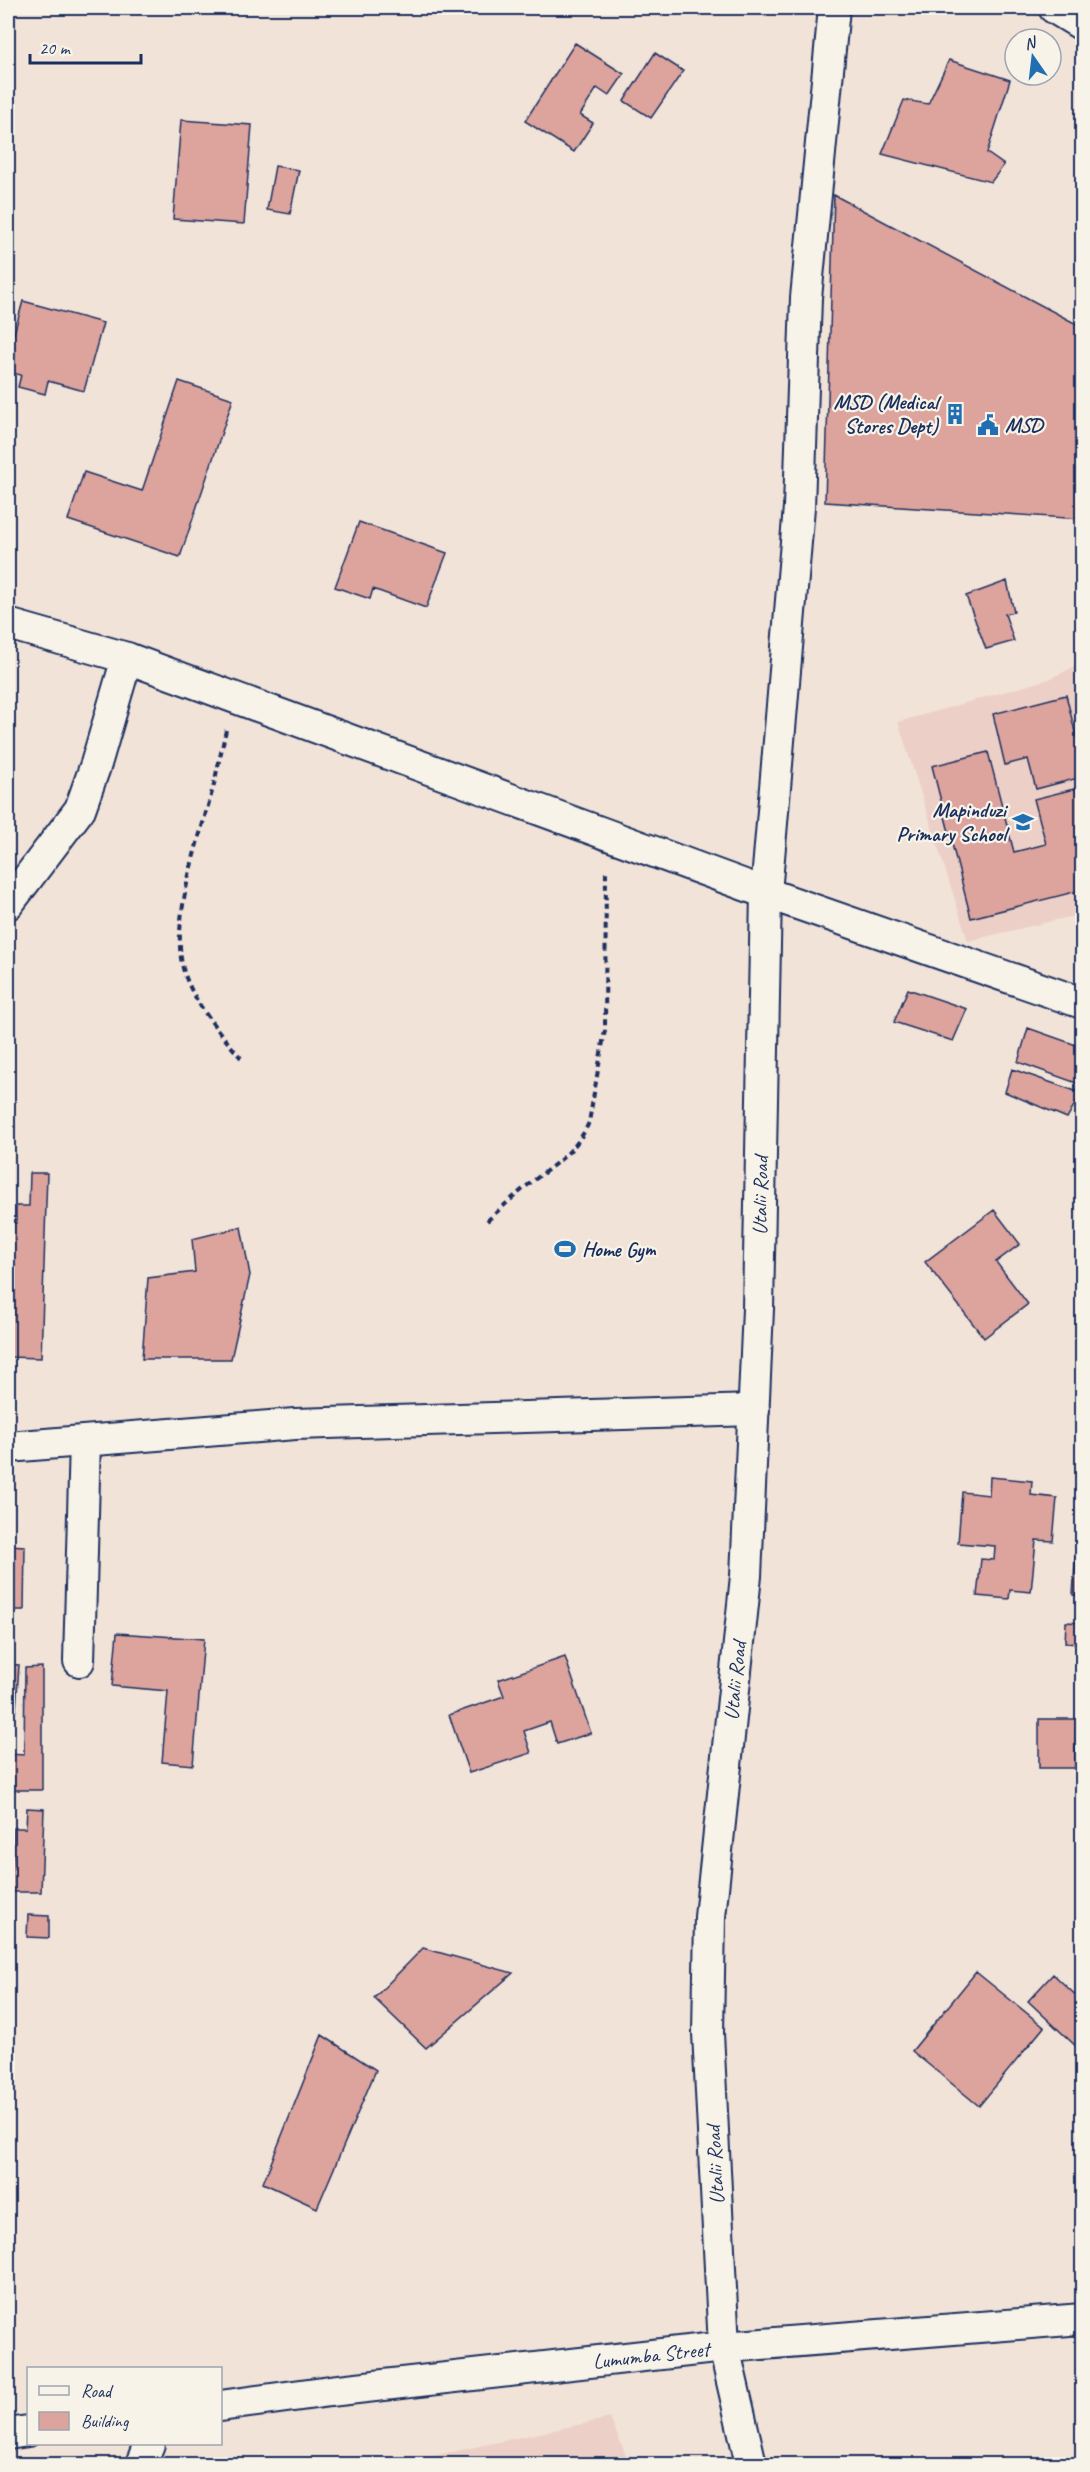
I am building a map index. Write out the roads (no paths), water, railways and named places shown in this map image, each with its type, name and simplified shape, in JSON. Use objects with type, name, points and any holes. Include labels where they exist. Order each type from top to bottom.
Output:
[{"type":"street","name":"Utalii Road","points":[[751,2464],[723,2347],[708,2033],[710,1917],[746,1576],[758,1309],[766,893],[799,507],[806,298],[834,8]]},
{"type":"street","points":[[1054,8],[1083,25]]},
{"type":"street","points":[[8,624],[127,658],[766,893],[1083,1003]]},
{"type":"street","points":[[8,904],[80,809],[96,764],[127,658]]},
{"type":"street","points":[[8,1447],[295,1424],[754,1410]]},
{"type":"street","points":[[79,1661],[85,1442]]},
{"type":"street","name":"Lumumba Street","points":[[222,2406],[330,2391],[723,2347],[1083,2319]]},
{"type":"street","points":[[8,2434],[27,2431]]},
{"type":"street","points":[[141,2464],[149,2445]]},
{"type":"place","name":"MSD (Medical Stores Dept)","points":[[955,414]]},
{"type":"place","name":"MSD","points":[[988,425]]},
{"type":"place","name":"Mapinduzi Primary School","points":[[1023,822]]},
{"type":"place","name":"Home Gym","points":[[565,1249]]}]
